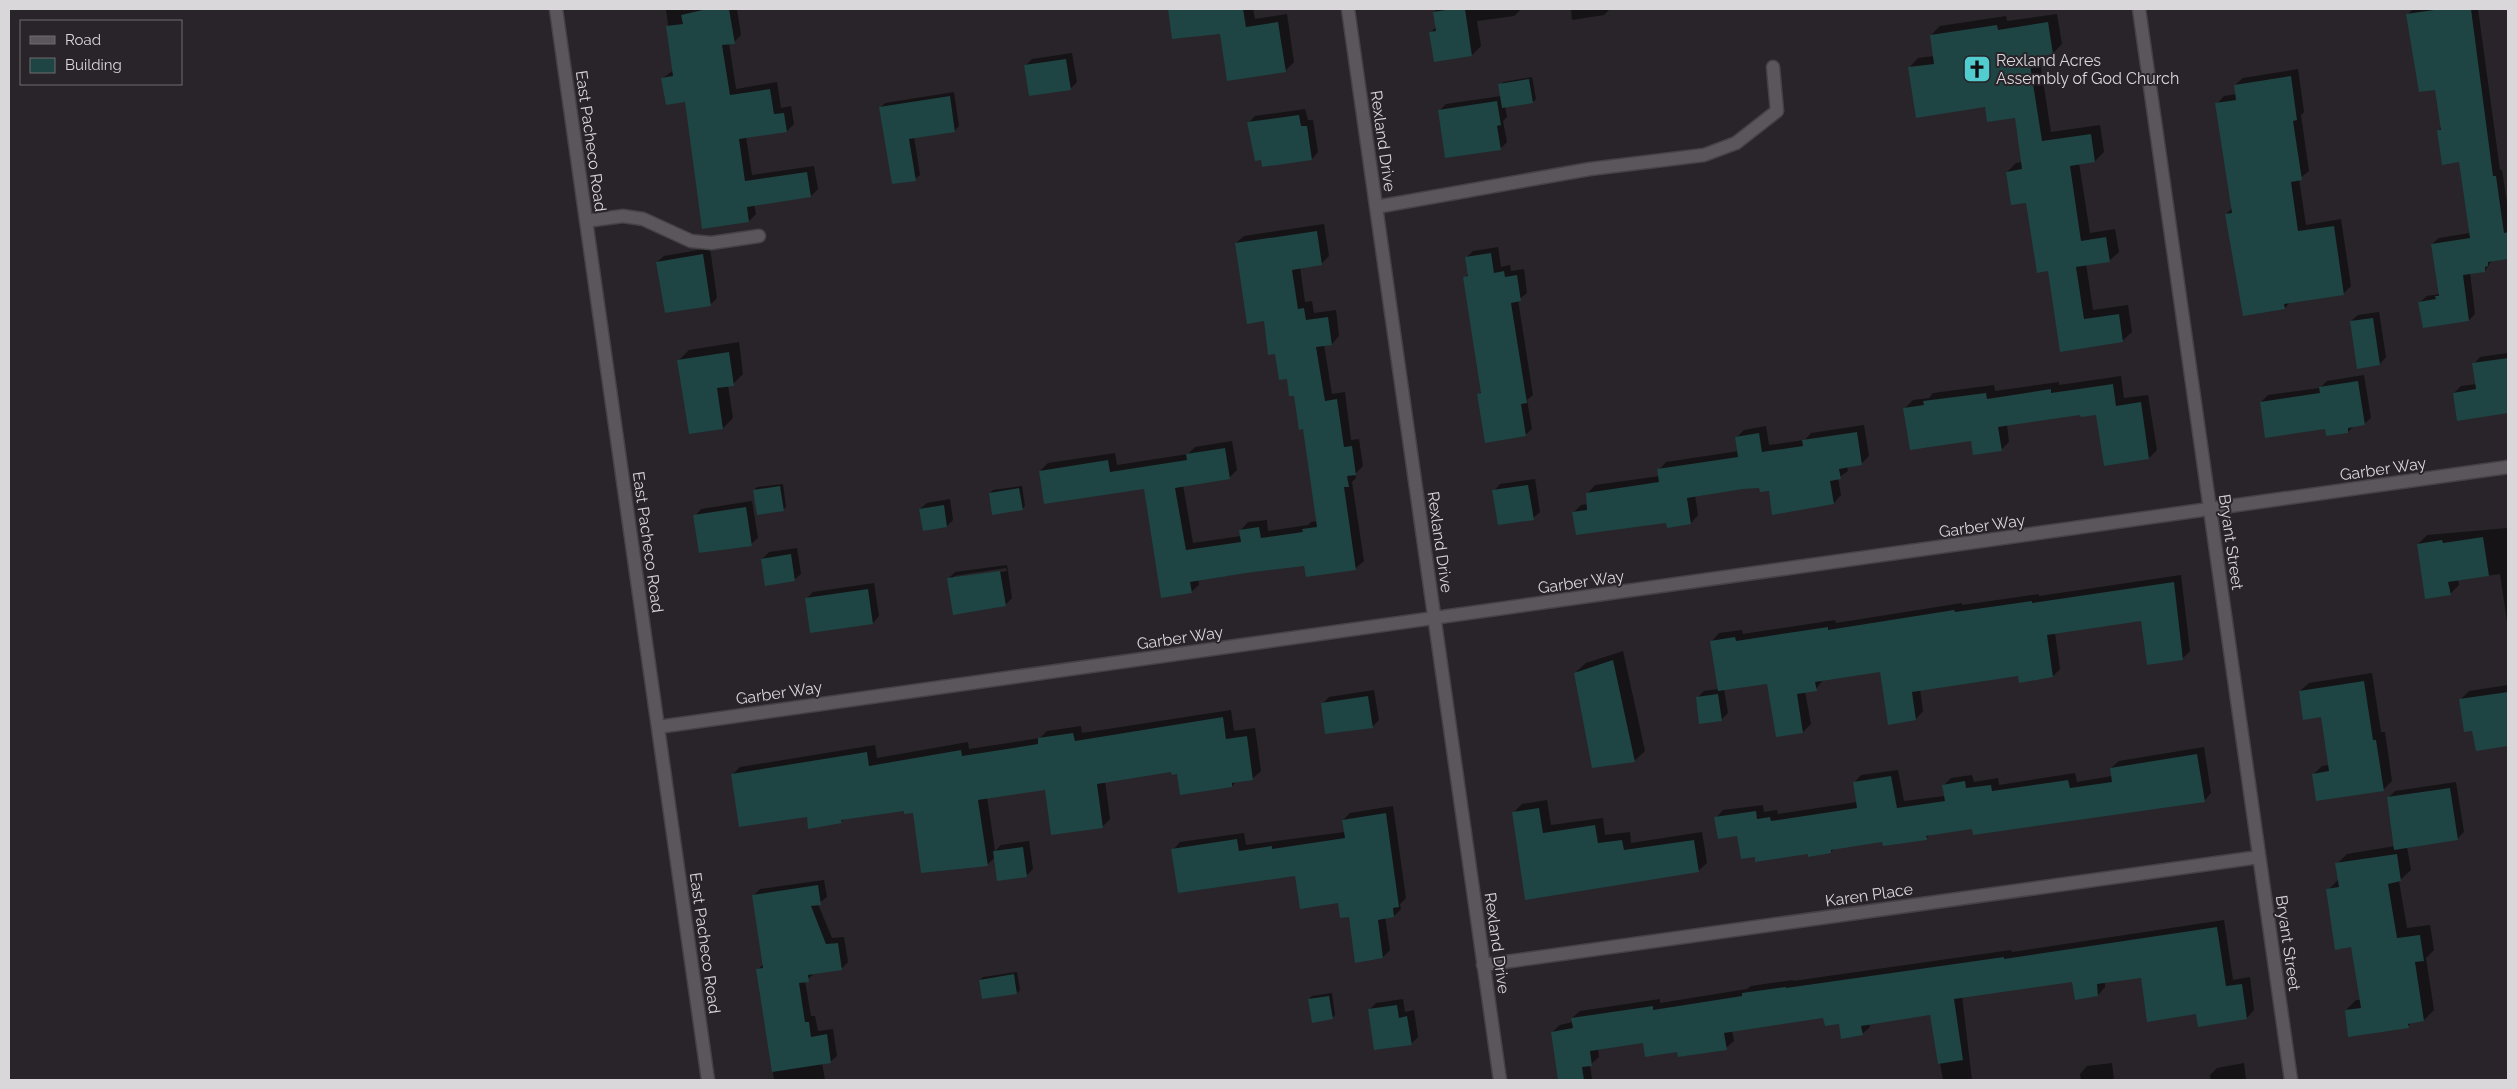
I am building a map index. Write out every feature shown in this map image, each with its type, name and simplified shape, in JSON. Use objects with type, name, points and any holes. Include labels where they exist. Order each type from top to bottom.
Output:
[{"type":"street","name":"East Pacheco Road","points":[[556,9],[708,1080]]},
{"type":"street","name":"Rexland Drive","points":[[1348,9],[1500,1080]]},
{"type":"street","name":"Bryant Street","points":[[2139,9],[2290,1080]]},
{"type":"street","points":[[1376,207],[1590,169],[1704,154],[1736,142],[1778,111],[1773,67]]},
{"type":"street","points":[[586,221],[623,216],[643,219],[691,241],[711,243],[759,236]]},
{"type":"street","name":"Garber Way","points":[[658,727],[2508,467]]},
{"type":"street","name":"Karen Place","points":[[1484,965],[2259,857]]},
{"type":"building","points":[[707,9],[729,9],[735,44],[722,45],[730,95],[770,89],[774,114],[784,113],[787,132],[739,139],[745,181],[807,172],[811,197],[747,207],[749,222],[702,229],[685,102],[666,105],[661,78],[673,76],[666,26],[683,24],[681,15]]},
{"type":"building","points":[[1168,9],[1243,9],[1246,27],[1278,22],[1286,72],[1227,81],[1220,34],[1172,39]]},
{"type":"building","points":[[1465,9],[1472,56],[1434,62],[1429,32],[1436,31],[1433,12]]},
{"type":"building","points":[[2441,9],[2471,9],[2493,176],[2496,176],[2504,233],[2508,232],[2508,259],[2488,262],[2485,272],[2463,275],[2469,321],[2423,328],[2418,302],[2436,299],[2435,296],[2439,296],[2431,244],[2470,238],[2459,162],[2442,165],[2437,130],[2441,130],[2435,90],[2419,92],[2406,14]]},
{"type":"building","points":[[2048,22],[2053,54],[2029,58],[2042,141],[2091,134],[2095,162],[2070,166],[2081,241],[2106,237],[2110,262],[2076,267],[2084,319],[2119,314],[2123,342],[2060,352],[2048,271],[2037,273],[2026,203],[2011,205],[2006,172],[2022,169],[2015,118],[1987,122],[1985,107],[1916,118],[1908,67],[1934,64],[1930,35],[1997,25],[1998,30]]},
{"type":"building","points":[[1066,59],[1071,90],[1029,96],[1024,65]]},
{"type":"building","points":[[2291,76],[2297,120],[2293,121],[2302,180],[2291,182],[2298,231],[2334,226],[2344,295],[2284,304],[2285,309],[2243,316],[2225,214],[2232,213],[2215,103],[2236,100],[2234,85]]},
{"type":"building","points":[[1529,79],[1533,103],[1502,108],[1498,84]]},
{"type":"building","points":[[950,96],[955,132],[909,139],[916,181],[892,184],[879,107]]},
{"type":"building","points":[[1497,101],[1501,125],[1497,126],[1501,150],[1445,158],[1438,110]]},
{"type":"building","points":[[1299,115],[1301,126],[1307,126],[1312,160],[1262,167],[1261,160],[1255,161],[1247,122]]},
{"type":"building","points":[[1317,231],[1322,265],[1292,270],[1298,309],[1304,308],[1306,320],[1328,317],[1332,345],[1316,347],[1325,401],[1337,399],[1344,447],[1352,446],[1356,475],[1347,476],[1349,487],[1344,487],[1356,570],[1306,577],[1304,566],[1246,573],[1190,582],[1192,593],[1161,598],[1144,489],[1044,504],[1039,471],[1108,460],[1110,472],[1187,460],[1186,454],[1225,448],[1230,479],[1175,488],[1186,550],[1241,542],[1239,530],[1259,527],[1261,538],[1303,532],[1302,529],[1317,527],[1303,429],[1299,430],[1294,396],[1289,396],[1287,379],[1279,380],[1275,354],[1268,355],[1264,321],[1247,324],[1235,243]]},
{"type":"building","points":[[1491,253],[1494,273],[1504,271],[1505,277],[1517,275],[1521,301],[1511,303],[1527,403],[1521,404],[1526,436],[1485,443],[1477,394],[1481,393],[1463,277],[1468,276],[1465,257]]},
{"type":"building","points":[[703,254],[711,306],[665,313],[656,262]]},
{"type":"building","points":[[2373,318],[2380,365],[2357,369],[2350,321]]},
{"type":"building","points":[[729,352],[734,386],[717,388],[723,429],[689,434],[677,360]]},
{"type":"building","points":[[2508,358],[2508,413],[2457,421],[2453,393],[2476,389],[2472,363]]},
{"type":"building","points":[[2358,381],[2365,425],[2348,428],[2348,433],[2326,436],[2325,429],[2265,438],[2260,402],[2320,393],[2319,387]]},
{"type":"building","points":[[2113,384],[2116,406],[2141,402],[2149,459],[2104,466],[2096,415],[2081,417],[2080,415],[1998,427],[2002,451],[1973,455],[1971,441],[1910,450],[1903,408],[1924,405],[1923,401],[1986,393],[1987,399],[2051,389],[2051,393]]},
{"type":"building","points":[[1857,432],[1862,465],[1839,469],[1841,479],[1830,481],[1834,504],[1772,515],[1769,491],[1760,492],[1759,488],[1743,489],[1687,498],[1691,524],[1667,528],[1666,523],[1576,535],[1572,512],[1587,510],[1586,493],[1659,482],[1657,469],[1738,457],[1735,437],[1759,433],[1762,452],[1803,446],[1802,440]]},
{"type":"building","points":[[1528,485],[1534,520],[1498,525],[1492,490]]},
{"type":"building","points":[[780,486],[784,511],[757,515],[753,490]]},
{"type":"building","points":[[1019,488],[1023,510],[992,515],[989,493]]},
{"type":"building","points":[[944,505],[947,527],[923,531],[919,509]]},
{"type":"building","points":[[746,507],[752,546],[699,553],[693,515]]},
{"type":"building","points":[[2483,537],[2489,576],[2448,582],[2451,595],[2425,599],[2417,544],[2442,540],[2443,543]]},
{"type":"building","points":[[791,554],[795,581],[765,586],[761,559]]},
{"type":"building","points":[[1000,571],[1006,606],[953,615],[947,578]]},
{"type":"building","points":[[2174,582],[2183,660],[2147,665],[2141,621],[2047,635],[2053,677],[2019,683],[2018,676],[1912,692],[1916,720],[1888,725],[1880,672],[1815,682],[1817,691],[1797,694],[1803,733],[1776,737],[1767,684],[1718,691],[1710,641],[1735,637],[1736,641],[1828,627],[1828,630],[1954,610],[1955,612],[2032,601],[2032,603]]},
{"type":"building","points":[[868,589],[873,624],[810,633],[805,598]]},
{"type":"building","points":[[1613,660],[1635,762],[1592,768],[1574,673]]},
{"type":"building","points":[[2364,681],[2373,740],[2376,740],[2384,791],[2316,801],[2312,774],[2329,771],[2321,717],[2303,720],[2299,691]]},
{"type":"building","points":[[2508,692],[2508,746],[2476,751],[2472,731],[2464,732],[2459,699]]},
{"type":"building","points":[[1718,694],[1722,721],[1699,724],[1696,697]]},
{"type":"building","points":[[1368,696],[1373,728],[1325,734],[1321,703]]},
{"type":"building","points":[[1223,717],[1226,739],[1247,736],[1253,780],[1232,783],[1232,787],[1180,795],[1177,774],[1172,775],[1171,772],[1097,784],[1103,828],[1051,835],[1045,790],[978,800],[988,866],[921,873],[913,813],[904,814],[904,811],[841,820],[842,823],[808,829],[807,817],[739,827],[731,774],[867,752],[869,766],[961,750],[962,756],[1038,744],[1038,738],[1073,733],[1075,741]]},
{"type":"building","points":[[2197,754],[2205,802],[1973,835],[1972,829],[1926,836],[1927,840],[1883,846],[1882,842],[1831,850],[1831,853],[1808,857],[1808,854],[1755,862],[1755,857],[1741,859],[1737,836],[1718,839],[1714,817],[1756,811],[1757,819],[1770,817],[1771,821],[1857,808],[1853,782],[1891,776],[1897,808],[1945,801],[1942,785],[1965,781],[1966,788],[1991,785],[1992,791],[2068,780],[2070,788],[2112,782],[2110,768]]},
{"type":"building","points":[[2450,788],[2458,840],[2394,850],[2387,797]]},
{"type":"building","points":[[1539,808],[1543,833],[1595,825],[1598,843],[1622,840],[1624,850],[1694,840],[1699,872],[1525,900],[1512,812]]},
{"type":"building","points":[[1386,813],[1399,907],[1393,908],[1394,917],[1378,920],[1383,958],[1355,963],[1349,917],[1340,918],[1338,903],[1300,909],[1295,876],[1178,893],[1171,849],[1237,839],[1239,851],[1272,846],[1272,849],[1345,838],[1342,820]]},
{"type":"building","points":[[1023,847],[1027,877],[997,881],[993,851]]},
{"type":"building","points":[[2397,854],[2401,881],[2388,884],[2397,938],[2420,935],[2424,961],[2415,962],[2424,1021],[2408,1024],[2409,1028],[2348,1037],[2345,1010],[2361,1008],[2351,947],[2335,950],[2326,889],[2339,887],[2335,863]]},
{"type":"building","points":[[818,885],[821,905],[811,906],[826,944],[838,943],[842,970],[808,975],[809,982],[799,983],[805,1022],[809,1022],[811,1037],[827,1034],[831,1063],[772,1072],[756,969],[763,968],[752,895]]},
{"type":"building","points":[[2217,927],[2226,986],[2242,984],[2247,1019],[2198,1027],[2196,1014],[2147,1022],[2141,978],[2097,984],[2098,996],[2075,1000],[2072,982],[1954,999],[1963,1060],[1938,1064],[1930,1015],[1861,1026],[1863,1035],[1841,1039],[1839,1024],[1825,1026],[1823,1018],[1724,1033],[1727,1050],[1678,1057],[1677,1052],[1645,1057],[1643,1043],[1590,1051],[1592,1066],[1582,1067],[1584,1080],[1558,1080],[1551,1032],[1573,1028],[1571,1018],[1653,1006],[1653,1010],[1742,996],[1742,993],[2004,957],[2004,959]]},
{"type":"building","points":[[1014,974],[1017,994],[982,999],[979,980]]},
{"type":"building","points":[[1329,996],[1333,1019],[1312,1023],[1308,999]]},
{"type":"building","points":[[1397,1005],[1399,1018],[1407,1016],[1412,1045],[1374,1050],[1368,1009]]},
{"type":"place","name":"Rexland Acres Assembly of God Church","points":[[1977,69]]}]
